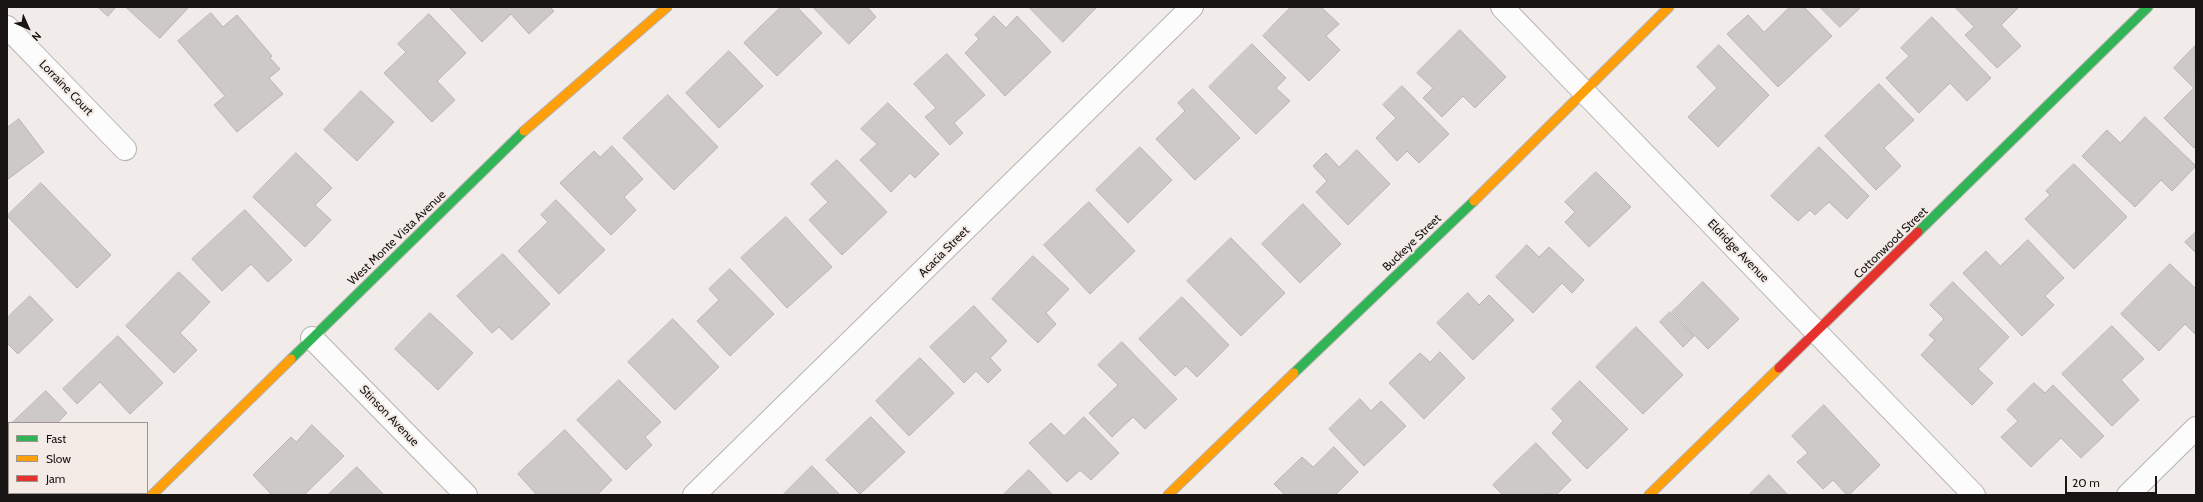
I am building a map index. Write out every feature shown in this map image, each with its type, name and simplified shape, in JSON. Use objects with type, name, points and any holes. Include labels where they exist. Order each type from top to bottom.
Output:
[{"type":"street","name":"West Monte Vista Avenue","points":[[152,495],[540,115],[667,7]]},
{"type":"street","name":"Acacia Street","points":[[694,495],[1192,7]]},
{"type":"street","name":"Eldridge Avenue","points":[[1502,7],[1974,495]]},
{"type":"street","name":"Buckeye Street","points":[[1168,495],[1585,92],[1669,7]]},
{"type":"street","name":"Cottonwood Street","points":[[1649,495],[2148,7]]},
{"type":"street","name":"Lorraine Court","points":[[7,27],[125,149]]},
{"type":"street","name":"Stinson Avenue","points":[[312,338],[466,495]]},
{"type":"street","points":[[2128,495],[2196,428]]},
{"type":"building","points":[[98,7],[116,7],[108,16]]},
{"type":"building","points":[[126,7],[189,7],[160,38]]},
{"type":"building","points":[[550,7],[554,11],[529,34],[511,14],[482,42],[450,8]]},
{"type":"building","points":[[781,7],[797,7],[822,33],[777,76],[744,43]]},
{"type":"building","points":[[813,7],[869,7],[868,8],[876,17],[849,44]]},
{"type":"building","points":[[1029,7],[1097,7],[1063,42]]},
{"type":"building","points":[[1291,7],[1321,7],[1339,24],[1326,36],[1340,50],[1309,81],[1263,36]]},
{"type":"building","points":[[1790,7],[1804,7],[1832,36],[1778,87],[1727,34],[1748,15],[1764,32]]},
{"type":"building","points":[[1820,7],[1861,7],[1840,27]]},
{"type":"building","points":[[1955,7],[2019,7],[2001,25],[2021,46],[1997,68],[1965,35],[1974,27]]},
{"type":"building","points":[[211,13],[223,27],[237,15],[272,56],[270,58],[280,69],[269,78],[283,94],[237,132],[214,105],[225,96],[178,41]]},
{"type":"building","points":[[429,14],[466,53],[437,81],[455,100],[432,122],[384,73],[406,52],[398,44]]},
{"type":"building","points":[[994,16],[1006,28],[1017,16],[1051,52],[1005,96],[965,53],[979,39],[975,35]]},
{"type":"building","points":[[1932,17],[1991,78],[1967,101],[1950,83],[1919,113],[1886,78],[1909,56],[1901,48]]},
{"type":"building","points":[[1460,30],[1506,77],[1475,108],[1463,96],[1442,117],[1423,98],[1433,88],[1417,73]]},
{"type":"building","points":[[1252,44],[1286,78],[1276,88],[1290,101],[1256,134],[1209,87]]},
{"type":"building","points":[[1719,45],[1769,95],[1718,147],[1688,117],[1717,88],[1697,67]]},
{"type":"building","points":[[2195,46],[2196,145],[2194,148],[2164,118],[2194,88],[2174,68]]},
{"type":"building","points":[[729,51],[763,86],[719,128],[686,93]]},
{"type":"building","points":[[947,54],[985,95],[954,123],[963,133],[950,145],[925,117],[936,108],[914,84]]},
{"type":"building","points":[[1879,84],[1914,120],[1884,148],[1901,166],[1876,190],[1825,136]]},
{"type":"building","points":[[1402,86],[1449,134],[1419,163],[1407,151],[1397,161],[1376,138],[1396,118],[1383,105]]},
{"type":"building","points":[[1193,89],[1240,138],[1195,180],[1156,139],[1185,111],[1178,103]]},
{"type":"building","points":[[361,91],[394,122],[357,161],[324,130]]},
{"type":"building","points":[[668,95],[718,147],[674,190],[623,138]]},
{"type":"building","points":[[888,103],[939,154],[915,178],[910,173],[891,192],[860,160],[877,144],[861,129]]},
{"type":"building","points":[[2145,117],[2196,166],[2172,191],[2161,180],[2135,207],[2082,156],[2107,130],[2120,143]]},
{"type":"building","points":[[19,119],[44,152],[7,180],[7,128]]},
{"type":"building","points":[[612,146],[643,179],[624,197],[636,210],[611,235],[560,183],[594,151],[600,157]]},
{"type":"building","points":[[1140,147],[1172,180],[1128,223],[1096,190]]},
{"type":"building","points":[[1819,147],[1869,196],[1847,219],[1829,202],[1815,215],[1810,210],[1798,221],[1771,196]]},
{"type":"building","points":[[1357,150],[1390,184],[1348,225],[1316,192],[1327,181],[1313,166],[1326,153],[1339,167]]},
{"type":"building","points":[[296,153],[332,188],[315,205],[331,220],[305,247],[253,197]]},
{"type":"building","points":[[837,160],[887,212],[842,255],[809,220],[828,202],[811,184]]},
{"type":"building","points":[[2074,164],[2127,217],[2074,269],[2025,219],[2050,195],[2046,191]]},
{"type":"building","points":[[1596,172],[1631,207],[1589,247],[1565,222],[1575,212],[1565,202]]},
{"type":"building","points":[[41,183],[111,255],[77,288],[7,216]]},
{"type":"building","points":[[556,200],[605,250],[559,294],[518,251],[548,222],[541,215]]},
{"type":"building","points":[[1089,202],[1135,251],[1090,294],[1044,245]]},
{"type":"building","points":[[1303,204],[1341,244],[1300,283],[1262,244]]},
{"type":"building","points":[[245,210],[292,260],[268,282],[251,264],[222,291],[192,259]]},
{"type":"building","points":[[786,217],[832,267],[787,308],[741,258]]},
{"type":"building","points":[[2196,232],[2196,253],[2185,242]]},
{"type":"building","points":[[1231,238],[1285,293],[1241,336],[1187,281]]},
{"type":"building","points":[[2028,240],[2064,278],[2045,296],[2054,305],[2022,336],[1963,273],[1986,251],[2000,266]]},
{"type":"building","points":[[1527,245],[1539,257],[1549,247],[1584,280],[1572,293],[1562,283],[1533,313],[1496,277]]},
{"type":"building","points":[[503,254],[550,304],[512,340],[499,327],[492,333],[457,296]]},
{"type":"building","points":[[1033,256],[1069,289],[1046,313],[1056,324],[1038,343],[992,299]]},
{"type":"building","points":[[2170,264],[2196,289],[2196,335],[2185,324],[2159,351],[2121,314]]},
{"type":"building","points":[[730,269],[774,314],[730,356],[697,321],[719,300],[709,289]]},
{"type":"building","points":[[179,272],[210,302],[180,333],[197,350],[174,373],[126,326]]},
{"type":"building","points":[[1703,282],[1739,319],[1708,349],[1672,312]]},
{"type":"building","points":[[1953,282],[2009,337],[1978,369],[1993,383],[1972,405],[1921,355],[1935,340],[1929,335],[1944,319],[1930,305]]},
{"type":"building","points":[[1468,293],[1479,305],[1489,295],[1514,320],[1473,360],[1437,323]]},
{"type":"building","points":[[30,296],[53,320],[18,354],[7,343],[7,318]]},
{"type":"building","points":[[1182,297],[1229,345],[1197,377],[1186,366],[1175,376],[1139,339]]},
{"type":"building","points":[[974,306],[1007,341],[990,358],[1001,370],[988,383],[976,371],[964,383],[930,347]]},
{"type":"building","points":[[1670,312],[1694,336],[1683,347],[1660,322]]},
{"type":"building","points":[[430,313],[473,353],[438,390],[395,349]]},
{"type":"building","points":[[673,319],[719,367],[675,410],[628,362]]},
{"type":"building","points":[[2112,326],[2144,359],[2121,380],[2139,400],[2112,426],[2062,374]]},
{"type":"building","points":[[1636,327],[1683,375],[1643,414],[1596,367]]},
{"type":"building","points":[[118,336],[163,383],[130,414],[100,382],[77,404],[63,389]]},
{"type":"building","points":[[1122,342],[1177,399],[1145,429],[1133,417],[1112,437],[1089,413],[1118,385],[1098,365]]},
{"type":"building","points":[[1440,352],[1465,378],[1424,419],[1389,383],[1420,353],[1430,362]]},
{"type":"building","points":[[920,358],[954,393],[909,436],[876,401]]},
{"type":"building","points":[[619,380],[661,422],[645,437],[652,445],[626,470],[577,420]]},
{"type":"building","points":[[1580,381],[1628,429],[1587,469],[1552,433],[1563,421],[1552,409]]},
{"type":"building","points":[[2034,383],[2045,393],[2053,385],[2104,436],[2081,458],[2061,438],[2031,467],[2001,437],[2018,421],[2007,410]]},
{"type":"building","points":[[46,391],[67,413],[58,422],[13,422]]},
{"type":"building","points":[[1360,399],[1371,411],[1381,401],[1406,426],[1364,466],[1329,429]]},
{"type":"building","points":[[1824,405],[1880,465],[1849,495],[1847,495],[1833,480],[1823,489],[1797,462],[1808,453],[1792,436]]},
{"type":"building","points":[[871,417],[905,452],[860,494],[826,460]]},
{"type":"building","points":[[1084,417],[1119,453],[1091,480],[1080,470],[1067,482],[1029,443],[1051,423],[1064,436]]},
{"type":"building","points":[[312,425],[344,456],[304,495],[272,495],[253,475],[291,437],[296,442]]},
{"type":"building","points":[[8,427],[8,462],[7,461]]},
{"type":"building","points":[[565,430],[612,480],[597,495],[537,495],[518,474]]},
{"type":"building","points":[[1536,443],[1571,480],[1556,495],[1544,493],[1542,495],[1503,495],[1493,485]]},
{"type":"building","points":[[1334,447],[1358,472],[1335,495],[1285,495],[1274,484],[1302,457],[1313,467]]},
{"type":"building","points":[[812,466],[840,495],[783,495]]},
{"type":"building","points":[[357,467],[384,495],[328,495]]},
{"type":"building","points":[[1029,470],[1053,495],[1003,495]]},
{"type":"building","points":[[1769,475],[1788,495],[1749,495]]},
{"type":"traffic: fast","points":[[1918,232],[2148,7]]},
{"type":"traffic: fast","points":[[291,359],[524,131]]},
{"type":"traffic: fast","points":[[1294,373],[1474,201]]},
{"type":"traffic: slow","points":[[524,131],[667,7]]},
{"type":"traffic: slow","points":[[1474,201],[1669,7]]},
{"type":"traffic: slow","points":[[152,495],[291,359]]},
{"type":"traffic: slow","points":[[1649,495],[1779,368]]},
{"type":"traffic: slow","points":[[1168,495],[1294,373]]},
{"type":"traffic: jam","points":[[1779,368],[1918,232]]}]
